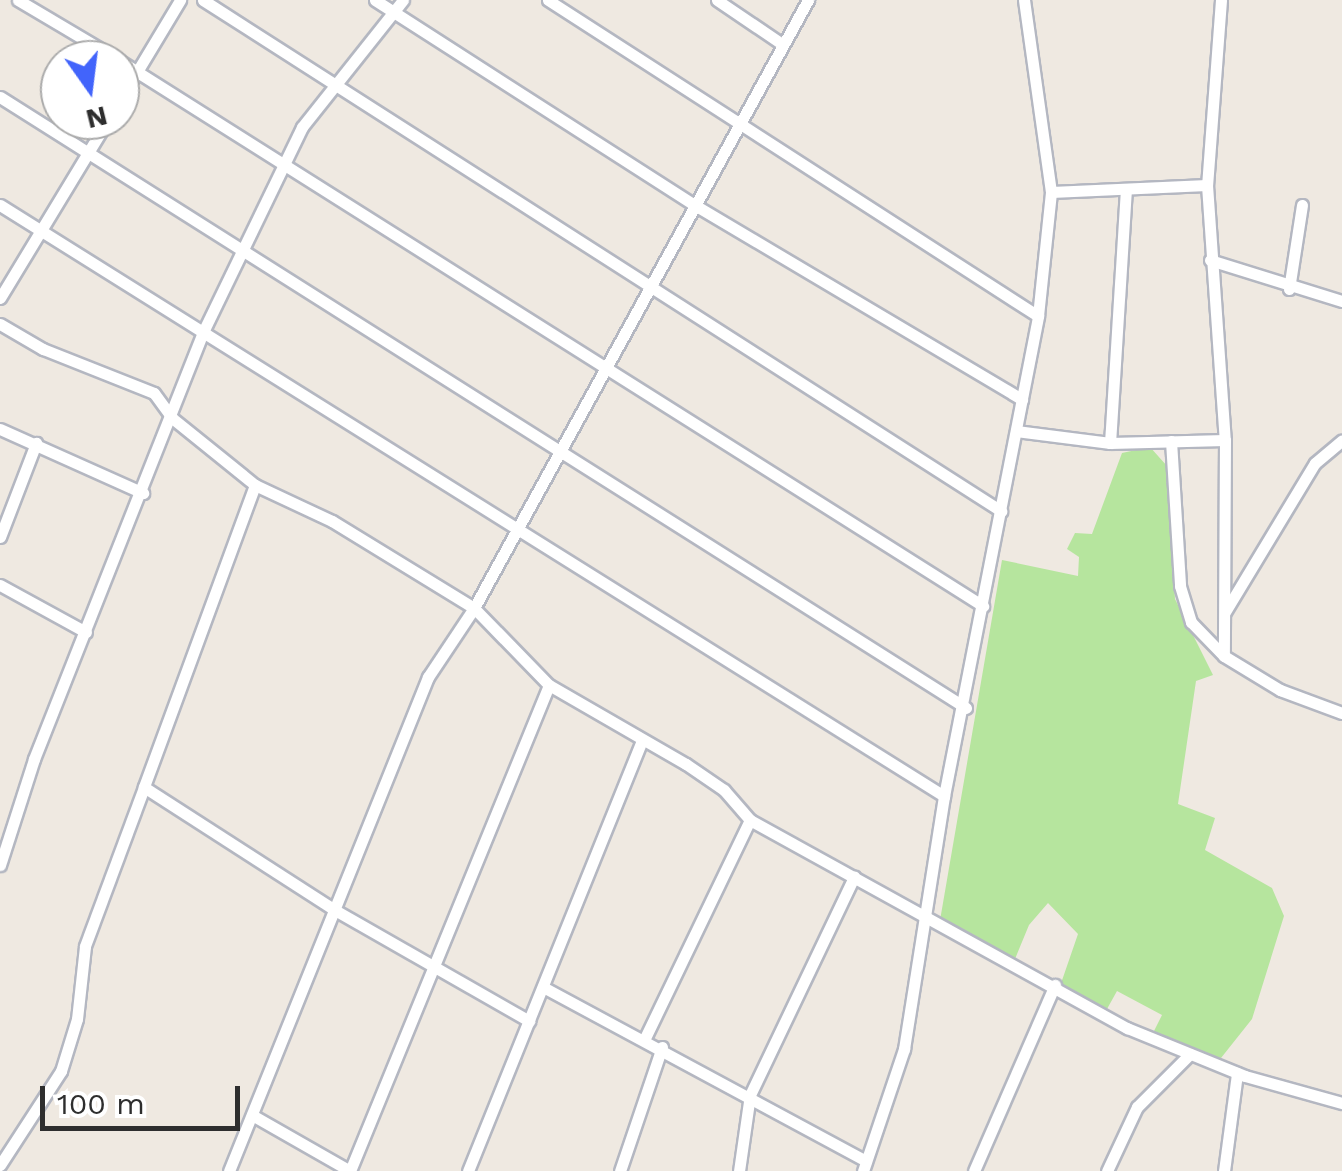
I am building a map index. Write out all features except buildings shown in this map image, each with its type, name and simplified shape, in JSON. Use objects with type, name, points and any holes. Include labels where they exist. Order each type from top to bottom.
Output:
[{"type":"street","points":[[18,0],[86,40]]},
{"type":"street","points":[[140,66],[180,0]]},
{"type":"street","points":[[203,0],[335,82],[647,288],[1001,511]]},
{"type":"street","points":[[375,0],[698,207],[1022,399]]},
{"type":"street","points":[[0,865],[4,832],[143,493],[204,330],[282,166],[335,82],[403,0]]},
{"type":"street","points":[[548,0],[1038,316]]},
{"type":"street","points":[[717,0],[782,44]]},
{"type":"street","points":[[229,1171],[428,677],[474,608],[647,288],[698,207],[808,0]]},
{"type":"street","points":[[543,988],[750,1095],[865,1166],[904,1049],[929,918],[944,796],[966,708],[1038,316],[1050,192],[1024,0]]},
{"type":"street","points":[[1221,0],[1207,186],[1225,440],[1224,656]]},
{"type":"street","points":[[140,73],[982,606]]},
{"type":"street","points":[[0,97],[244,247],[966,708]]},
{"type":"street","points":[[0,298],[97,140]]},
{"type":"street","points":[[1050,192],[1207,186]]},
{"type":"street","points":[[1110,443],[1126,190]]},
{"type":"street","points":[[0,205],[204,330],[515,532],[944,796]]},
{"type":"street","points":[[1288,289],[1302,205]]},
{"type":"street","points":[[1210,260],[1288,289],[1342,301]]},
{"type":"street","points":[[0,324],[43,349],[154,393],[172,418],[255,485],[332,521],[474,608],[550,685],[724,790],[750,820],[1055,985],[1126,1028],[1237,1073],[1342,1103]]},
{"type":"street","points":[[0,429],[143,493]]},
{"type":"street","points":[[1016,431],[1110,443],[1225,440]]},
{"type":"street","points":[[1225,612],[1314,464],[1342,440]]},
{"type":"street","points":[[1171,441],[1180,586],[1191,622],[1224,656],[1280,690],[1342,713]]},
{"type":"street","points":[[0,537],[36,443]]},
{"type":"street","points":[[0,1165],[61,1071],[94,913],[255,485]]},
{"type":"street","points":[[0,585],[86,632]]},
{"type":"street","points":[[252,1115],[350,1171],[550,685]]},
{"type":"street","points":[[468,1171],[642,741]]},
{"type":"street","points":[[144,787],[333,909],[529,1021]]},
{"type":"street","points":[[644,1038],[750,820]]},
{"type":"street","points":[[739,1171],[750,1095],[854,877]]},
{"type":"street","points":[[974,1171],[1055,985]]},
{"type":"street","points":[[620,1171],[662,1047]]},
{"type":"street","points":[[1108,1171],[1144,1098],[1190,1054]]},
{"type":"street","points":[[1224,1171],[1237,1073]]},
{"type":"green space","points":[[1150,447],[1167,466],[1175,599],[1213,675],[1196,681],[1178,804],[1215,818],[1205,850],[1272,888],[1284,916],[1252,1019],[1221,1058],[1149,1041],[1162,1015],[1117,991],[1102,1018],[1058,992],[1078,934],[1048,903],[1029,925],[1010,971],[938,932],[1002,560],[1078,576],[1079,557],[1067,549],[1075,533],[1092,534],[1122,453]]}]
